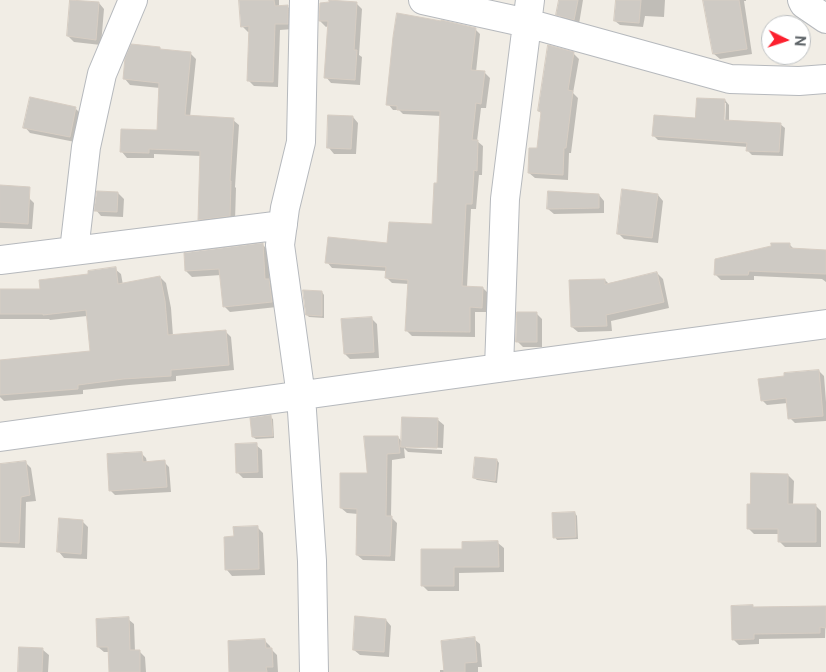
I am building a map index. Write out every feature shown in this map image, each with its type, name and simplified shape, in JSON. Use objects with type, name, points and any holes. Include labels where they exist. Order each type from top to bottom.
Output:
[{"type":"street","points":[[74,251],[86,147],[102,74],[132,0]]},
{"type":"street","points":[[304,0],[301,142],[285,208],[280,245],[301,396],[312,560],[314,672]]},
{"type":"street","points":[[423,0],[528,12],[730,78],[799,81],[826,79]]},
{"type":"street","points":[[802,0],[804,4],[826,18]]},
{"type":"street","points":[[499,368],[505,198],[528,12]]},
{"type":"street","points":[[0,260],[283,225]]},
{"type":"street","points":[[0,437],[826,324]]},
{"type":"building","points":[[70,0],[99,2],[96,40],[67,36]]},
{"type":"building","points":[[239,0],[274,0],[275,6],[288,5],[288,24],[275,24],[273,82],[247,81],[249,26],[241,27]]},
{"type":"building","points":[[329,0],[357,2],[354,50],[357,50],[355,80],[324,78],[328,21],[319,21],[320,3],[329,2]]},
{"type":"building","points":[[559,0],[578,0],[574,20],[556,15]]},
{"type":"building","points":[[616,0],[641,0],[639,23],[614,21]]},
{"type":"building","points":[[703,0],[739,0],[747,49],[713,54]]},
{"type":"building","points":[[397,13],[476,28],[471,70],[485,71],[481,104],[476,103],[472,140],[478,140],[477,171],[474,170],[472,204],[466,204],[462,286],[483,287],[482,308],[470,307],[470,332],[405,331],[408,280],[385,278],[386,267],[325,263],[328,237],[387,243],[389,222],[432,224],[434,183],[437,183],[440,111],[397,110],[397,106],[386,105]]},
{"type":"building","points":[[131,44],[191,52],[185,115],[234,118],[230,216],[198,220],[200,151],[149,149],[149,153],[120,152],[121,129],[157,130],[159,83],[123,79],[125,58]]},
{"type":"building","points":[[548,45],[574,52],[568,90],[573,91],[566,148],[564,148],[563,175],[528,173],[529,148],[537,148],[541,112],[538,111]]},
{"type":"building","points":[[30,97],[76,107],[70,137],[23,128]]},
{"type":"building","points":[[697,98],[725,99],[724,120],[781,123],[779,152],[746,151],[747,143],[652,136],[654,115],[695,118]]},
{"type":"building","points":[[328,115],[353,116],[351,149],[327,148]]},
{"type":"building","points":[[0,185],[30,187],[28,224],[0,222]]},
{"type":"building","points":[[622,189],[658,194],[652,238],[617,234]]},
{"type":"building","points":[[97,191],[118,192],[117,212],[94,211]]},
{"type":"building","points":[[548,191],[599,194],[599,208],[547,209]]},
{"type":"building","points":[[263,243],[265,279],[269,279],[272,302],[223,307],[219,269],[185,271],[184,253]]},
{"type":"building","points":[[771,243],[790,243],[790,248],[826,250],[826,274],[749,271],[748,275],[714,275],[715,259],[771,246]]},
{"type":"building","points":[[116,267],[118,284],[160,276],[165,301],[168,335],[226,330],[229,365],[171,370],[171,376],[123,379],[78,385],[78,389],[0,395],[0,360],[90,351],[86,310],[43,315],[0,314],[0,289],[40,289],[39,280],[88,274],[88,271]]},
{"type":"building","points":[[657,272],[664,302],[606,315],[607,326],[571,327],[569,280],[605,279],[605,284]]},
{"type":"building","points":[[303,290],[322,291],[322,316],[306,315]]},
{"type":"building","points":[[517,312],[537,312],[537,342],[516,342]]},
{"type":"building","points":[[372,317],[374,352],[344,354],[341,319]]},
{"type":"building","points":[[819,370],[823,416],[788,419],[786,398],[761,401],[758,379],[784,376],[784,373]]},
{"type":"building","points":[[271,415],[273,436],[252,437],[250,418]]},
{"type":"building","points":[[402,417],[438,418],[437,448],[401,447]]},
{"type":"building","points":[[364,436],[398,436],[400,453],[387,454],[386,516],[392,516],[390,556],[356,555],[357,509],[340,508],[340,473],[367,473]]},
{"type":"building","points":[[257,443],[258,472],[236,473],[235,444]]},
{"type":"building","points":[[142,452],[143,462],[165,460],[167,487],[109,491],[107,454]]},
{"type":"building","points":[[475,457],[497,459],[495,481],[473,478]]},
{"type":"building","points":[[26,461],[30,495],[21,497],[19,543],[0,542],[0,464]]},
{"type":"building","points":[[751,473],[788,474],[788,504],[816,504],[816,542],[778,542],[778,529],[747,529],[747,504],[750,504]]},
{"type":"building","points":[[575,512],[576,537],[553,538],[552,513]]},
{"type":"building","points":[[59,518],[83,520],[81,554],[57,552]]},
{"type":"building","points":[[258,526],[259,569],[225,570],[224,537],[234,536],[233,527]]},
{"type":"building","points":[[498,541],[499,567],[454,567],[454,586],[421,586],[421,549],[462,549],[462,542]]},
{"type":"building","points":[[753,605],[753,607],[826,606],[826,628],[820,627],[820,633],[754,634],[754,639],[732,640],[731,606]]},
{"type":"building","points":[[355,616],[386,619],[384,652],[353,650]]},
{"type":"building","points":[[129,617],[130,650],[140,650],[140,672],[109,672],[108,647],[97,647],[96,619]]},
{"type":"building","points":[[475,637],[477,662],[465,663],[465,672],[444,672],[441,641]]},
{"type":"building","points":[[265,639],[266,648],[272,648],[273,667],[266,667],[267,672],[229,672],[228,641]]},
{"type":"building","points":[[19,647],[43,648],[42,672],[18,672]]}]
